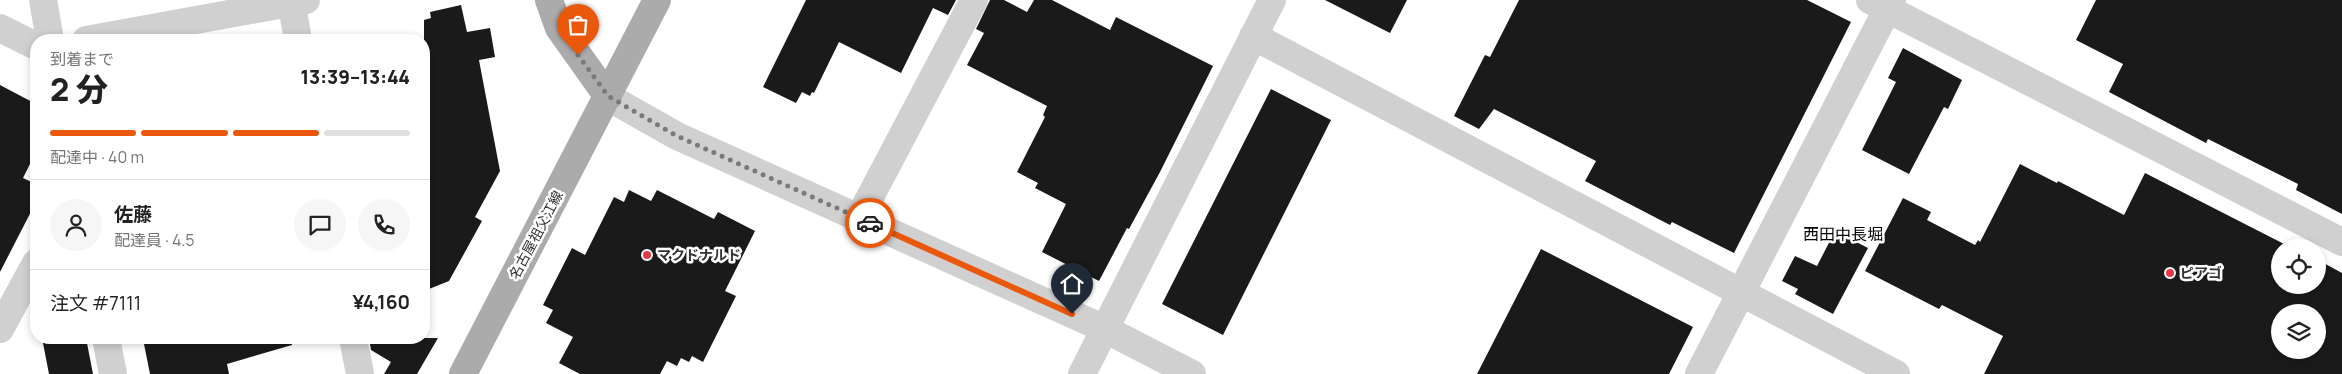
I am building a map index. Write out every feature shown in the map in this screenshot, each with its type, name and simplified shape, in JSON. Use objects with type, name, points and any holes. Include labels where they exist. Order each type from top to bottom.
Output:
[{"type":"main road","points":[[548,0],[559,28],[608,96]]},
{"type":"main road","name":"名古屋祖父江線","points":[[463,374],[657,0]]},
{"type":"street","points":[[42,0],[49,34]]},
{"type":"street","points":[[859,218],[974,0]]},
{"type":"street","points":[[1082,374],[1272,0]]},
{"type":"street","points":[[118,34],[296,1],[298,34]]},
{"type":"street","points":[[1699,374],[1741,293],[1883,3],[2342,242]]},
{"type":"street","points":[[0,28],[30,43]]},
{"type":"street","points":[[1253,36],[1896,374]]},
{"type":"street","points":[[608,96],[677,136],[1105,329],[1192,374]]},
{"type":"street","points":[[0,329],[30,274]]},
{"type":"street","points":[[107,344],[113,374]]},
{"type":"street","points":[[354,344],[360,374]]},
{"type":"building","points":[[806,0],[956,0],[948,15],[933,8],[901,73],[839,42],[814,93],[812,92],[810,96],[802,92],[796,103],[763,87]]},
{"type":"building","points":[[990,0],[1004,0],[1027,12],[1034,0],[1052,0],[1110,30],[1116,17],[1213,66],[1160,172],[1099,281],[1042,252],[1066,204],[1035,188],[1038,183],[1017,172],[1045,117],[1043,115],[1047,106],[967,65],[984,33],[976,29]]},
{"type":"building","points":[[1325,0],[1407,0],[1390,33]]},
{"type":"building","points":[[1519,0],[1807,0],[1851,22],[1734,253],[1672,222],[1670,225],[1585,181],[1596,161],[1494,109],[1479,129],[1454,116],[1485,55],[1490,57]]},
{"type":"building","points":[[2096,0],[2342,0],[2342,214],[2296,190],[2298,184],[2208,139],[2206,143],[2109,92],[2123,64],[2076,40]]},
{"type":"building","points":[[461,5],[467,32],[490,28],[495,57],[479,60],[500,171],[475,217],[482,221],[449,281],[430,289],[430,34],[424,34],[424,20],[431,18],[430,12]]},
{"type":"building","points":[[1903,48],[1962,80],[1948,109],[1944,107],[1909,174],[1862,150],[1896,82],[1888,78]]},
{"type":"building","points":[[0,85],[30,101],[30,164],[23,178],[30,181],[30,214],[0,272]]},
{"type":"building","points":[[1271,89],[1331,120],[1223,335],[1162,304]]},
{"type":"building","name":"ピアゴ","points":[[2020,164],[2124,215],[2145,173],[2274,239],[2271,239],[2271,294],[2326,294],[2326,264],[2342,273],[2342,374],[1984,374],[2003,336],[1942,305],[1939,309],[1865,271],[1903,198],[1931,212],[1927,220],[1975,245],[1978,240],[1980,242]]},
{"type":"building","points":[[629,190],[651,201],[657,190],[714,219],[718,212],[755,231],[725,291],[736,296],[703,362],[692,356],[689,362],[681,358],[677,366],[667,361],[660,374],[580,374],[559,363],[573,337],[546,323],[553,310],[543,305],[572,248],[585,255],[614,197],[624,202]]},
{"type":"building","points":[[1835,231],[1868,248],[1833,314],[1795,294],[1798,289],[1782,281],[1795,256],[1817,266]]},
{"type":"building","points":[[1541,249],[1693,327],[1669,374],[1477,374]]},
{"type":"building","points":[[430,338],[438,338],[417,374],[384,374],[391,362],[371,350],[370,344],[430,344]]},
{"type":"building","points":[[43,344],[87,344],[93,374],[49,374]]},
{"type":"building","points":[[144,344],[292,344],[227,364],[229,374],[150,374]]},
{"type":"way so far","points":[[578,55],[608,96],[677,136],[870,223]]},
{"type":"place","name":"マクドナルド","points":[[647,255]]},
{"type":"place","name":"ピアゴ","points":[[2170,273]]},
{"type":"district","name":"西田中長堀","points":[[1843,234]]},
{"type":"route","points":[[870,223],[1072,314]]}]
